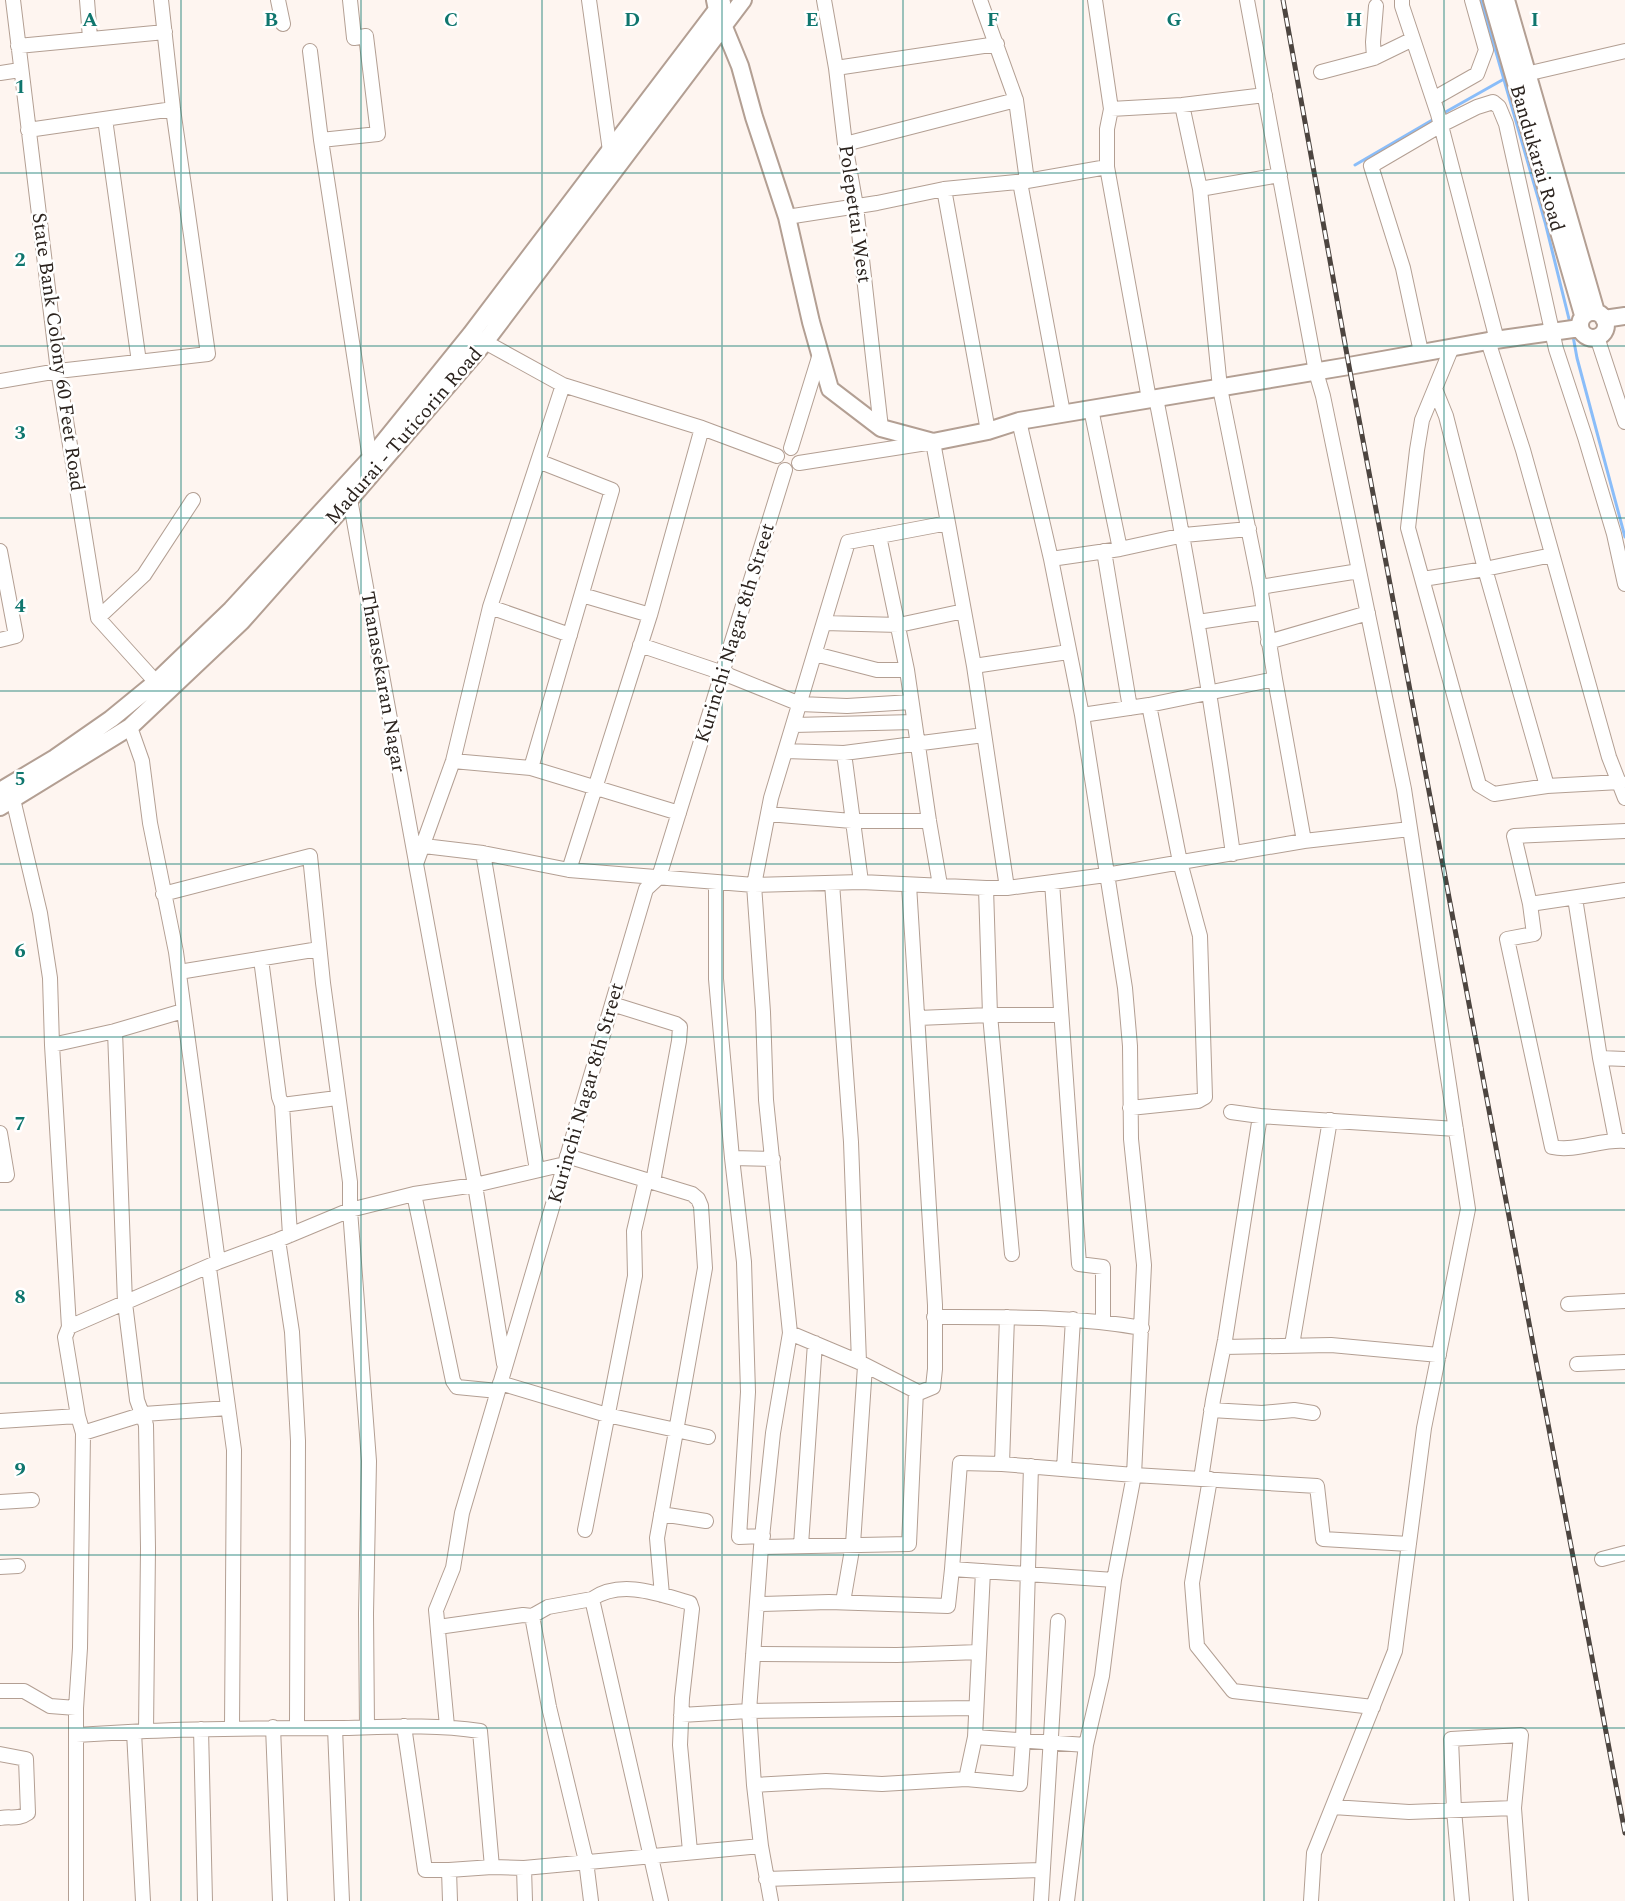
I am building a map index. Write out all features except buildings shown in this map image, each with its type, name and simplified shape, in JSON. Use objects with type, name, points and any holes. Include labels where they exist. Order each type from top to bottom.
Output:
[{"type":"main road","name":"Madurai - Tuticorin Road","points":[[4,799],[55,758],[160,688],[241,622],[351,499],[743,0]]},
{"type":"main road","name":"Bandukarai Road","points":[[1492,0],[1584,325]]},
{"type":"main road","name":"Bandukarai Road","points":[[1506,0],[1526,74],[1584,325]]},
{"type":"main road","name":"Madurai - Tuticorin Road","points":[[4,799],[130,728],[160,688],[478,338],[610,151],[719,3]]},
{"type":"main road","points":[[719,3],[724,27],[740,66],[754,117],[788,217],[830,389],[881,428],[933,442],[988,431],[1019,421],[1316,372],[1625,316]]},
{"type":"main road","points":[[1584,325],[1625,327]]},
{"type":"street","name":"State Bank Colony 60 Feet Road","points":[[13,0],[58,371],[98,618]]},
{"type":"street","points":[[87,0],[90,38]]},
{"type":"street","points":[[0,381],[58,371],[208,354],[173,109],[161,0]]},
{"type":"street","points":[[278,0],[283,24]]},
{"type":"street","points":[[321,140],[378,134],[366,36],[354,38],[350,0]]},
{"type":"street","points":[[589,0],[610,151]]},
{"type":"street","name":"Polepettai West","points":[[824,0],[856,206],[881,428]]},
{"type":"street","points":[[980,0],[1016,100],[1023,182],[1063,413]]},
{"type":"street","points":[[1095,0],[1111,109],[1107,129],[1107,167],[1153,399],[1184,535],[1233,854]]},
{"type":"street","points":[[1247,0],[1316,372],[1323,396],[1404,789],[1468,1209],[1424,1428],[1395,1651],[1314,1853],[1311,1901]]},
{"type":"street","points":[[1402,0],[1439,121],[1493,341],[1552,555],[1609,757],[1625,798]]},
{"type":"street","points":[[1433,99],[1477,74],[1486,50],[1472,0]]},
{"type":"street","points":[[1374,58],[1376,6]]},
{"type":"street","points":[[18,46],[165,32]]},
{"type":"street","points":[[1321,72],[1374,58],[1413,39]]},
{"type":"street","points":[[836,69],[997,44]]},
{"type":"street","points":[[310,51],[321,140],[370,459]]},
{"type":"street","points":[[1526,74],[1625,51]]},
{"type":"street","points":[[0,73],[20,70]]},
{"type":"street","points":[[1111,109],[1182,105],[1265,94]]},
{"type":"street","points":[[845,144],[1016,100]]},
{"type":"street","points":[[1421,352],[1403,268],[1371,166],[1439,121],[1492,102],[1499,107],[1584,325],[1625,422]]},
{"type":"street","points":[[1182,105],[1200,189],[1220,388],[1260,587],[1304,841]]},
{"type":"street","points":[[28,130],[173,109]]},
{"type":"street","points":[[105,118],[139,362]]},
{"type":"street","points":[[788,217],[944,189],[1023,182],[1107,167]]},
{"type":"street","points":[[1200,189],[1280,175]]},
{"type":"street","points":[[944,189],[988,431]]},
{"type":"street","points":[[1584,325],[1556,349],[1614,534],[1625,584]]},
{"type":"street","points":[[478,338],[563,385],[702,428],[777,456]]},
{"type":"street","points":[[1452,347],[1422,420],[1409,513],[1410,540],[1423,579],[1479,785],[1494,794],[1546,786],[1620,782]]},
{"type":"street","points":[[791,448],[820,354]]},
{"type":"street","points":[[416,864],[453,760],[490,607],[563,385]]},
{"type":"street","points":[[1435,389],[1446,416],[1485,569],[1546,786]]},
{"type":"street","points":[[1092,409],[1120,549]]},
{"type":"street","points":[[1019,421],[1051,559],[1082,716],[1125,988],[1130,1046],[1130,1108],[1144,1265],[1134,1475],[1114,1580],[1102,1676],[1086,1745],[1067,1901]]},
{"type":"street","points":[[569,870],[650,615],[702,428]]},
{"type":"street","points":[[799,463],[933,442],[974,666],[1007,888]]},
{"type":"street","points":[[791,448],[798,454],[799,463],[794,470],[785,470],[778,465],[777,456],[783,449],[791,448]]},
{"type":"street","points":[[531,768],[612,490],[538,461]]},
{"type":"street","name":"Kurinchi Nagar 8th Street","points":[[447,1726],[436,1610],[453,1568],[462,1513],[646,889],[659,877],[785,470]]},
{"type":"street","name":"Thanasekaran Nagar","points":[[351,499],[475,1185],[504,1368]]},
{"type":"street","points":[[160,688],[98,618],[144,575],[193,500]]},
{"type":"street","points":[[771,1901],[754,1785],[749,1711],[773,1433],[790,1333],[766,1100],[763,1012],[754,885],[768,814],[848,542],[948,523]]},
{"type":"street","points":[[1051,559],[1120,549],[1184,535],[1249,530]]},
{"type":"street","points":[[879,536],[908,670],[917,743],[940,885]]},
{"type":"street","points":[[0,551],[16,636],[0,640]]},
{"type":"street","points":[[1104,551],[1130,708]]},
{"type":"street","points":[[1423,579],[1552,555]]},
{"type":"street","points":[[1260,587],[1359,571]]},
{"type":"street","points":[[582,595],[650,615]]},
{"type":"street","points":[[490,607],[570,635]]},
{"type":"street","points":[[824,623],[899,625],[964,611]]},
{"type":"street","points":[[1198,622],[1264,612]]},
{"type":"street","points":[[1268,642],[1368,613]]},
{"type":"street","points":[[640,645],[723,673],[800,704],[847,706],[911,702]]},
{"type":"street","points":[[974,666],[1068,652]]},
{"type":"street","points":[[815,654],[877,670],[908,670]]},
{"type":"street","points":[[1082,716],[1208,694],[1275,679]]},
{"type":"street","points":[[1130,1108],[1198,1101],[1205,1097],[1200,936],[1180,862],[1149,705]]},
{"type":"street","points":[[794,725],[914,722]]},
{"type":"street","points":[[130,728],[142,761],[150,823],[179,972],[234,1449],[232,1727]]},
{"type":"street","points":[[786,751],[844,753],[984,735]]},
{"type":"street","points":[[844,753],[861,882]]},
{"type":"street","points":[[453,760],[531,768],[679,813]]},
{"type":"street","points":[[4,799],[40,913],[50,978],[69,1327],[65,1337],[83,1433],[80,1648],[76,1708],[76,1901]]},
{"type":"street","points":[[768,814],[852,820],[929,821]]},
{"type":"street","points":[[424,846],[483,853],[569,870],[754,885],[861,882],[1007,888],[1106,875],[1304,841],[1410,829]]},
{"type":"street","points":[[1575,898],[1600,1058],[1620,1141],[1563,1149],[1552,1147],[1507,939],[1534,934],[1530,904],[1514,836],[1625,831]]},
{"type":"street","points":[[483,853],[537,1170]]},
{"type":"street","points":[[164,894],[310,856],[337,1098],[350,1182],[350,1210],[369,1461],[366,1614],[367,1727]]},
{"type":"street","points":[[716,882],[716,980],[744,1262],[748,1392],[739,1537],[801,1545],[909,1544],[916,1391]]},
{"type":"street","points":[[1052,882],[1079,1264],[1103,1267],[1103,1321]]},
{"type":"street","points":[[832,883],[851,1130],[862,1364],[853,1544],[843,1602]]},
{"type":"street","points":[[790,1333],[862,1364],[916,1391],[921,1392],[933,1387],[936,1341],[909,885]]},
{"type":"street","points":[[986,888],[990,1015],[1012,1254]]},
{"type":"street","points":[[1530,904],[1625,890]]},
{"type":"street","points":[[179,972],[319,949]]},
{"type":"street","points":[[261,959],[279,1097],[282,1105],[284,1238],[298,1441],[297,1728]]},
{"type":"street","points":[[585,1530],[635,1276],[634,1231],[650,1181],[680,1028],[676,1024],[612,1004]]},
{"type":"street","points":[[52,1045],[115,1031],[183,1011]]},
{"type":"street","points":[[918,1018],[1061,1015]]},
{"type":"street","points":[[115,1031],[125,1303],[137,1400],[144,1414],[147,1437],[148,1548],[140,1731],[143,1901]]},
{"type":"street","points":[[1600,1058],[1625,1059]]},
{"type":"street","points":[[282,1105],[337,1098]]},
{"type":"street","points":[[1231,1112],[1260,1116],[1456,1129]]},
{"type":"street","points":[[1260,1116],[1224,1347],[1211,1410],[1192,1583],[1197,1646],[1233,1691],[1373,1707]]},
{"type":"street","points":[[1292,1346],[1330,1120]]},
{"type":"street","points":[[0,1133],[7,1175],[0,1175]]},
{"type":"street","points":[[732,1158],[773,1159]]},
{"type":"street","points":[[69,1327],[213,1265],[350,1210],[414,1194],[475,1185],[537,1170],[566,1160],[692,1194],[701,1206],[705,1268],[657,1538],[662,1595]]},
{"type":"street","points":[[414,1194],[453,1381],[457,1387],[499,1387],[607,1415],[708,1437]]},
{"type":"street","points":[[1568,1304],[1625,1301]]},
{"type":"street","points":[[934,1317],[1073,1319],[1103,1321],[1142,1328]]},
{"type":"street","points":[[1002,1464],[1006,1317]]},
{"type":"street","points":[[1064,1469],[1073,1319]]},
{"type":"street","points":[[801,1545],[815,1343]]},
{"type":"street","points":[[1224,1347],[1331,1345],[1439,1355]]},
{"type":"street","points":[[1577,1364],[1625,1362]]},
{"type":"street","points":[[83,1433],[144,1414],[228,1408]]},
{"type":"street","points":[[1211,1410],[1262,1413],[1294,1410],[1313,1413]]},
{"type":"street","points":[[0,1421],[78,1416]]},
{"type":"street","points":[[758,1604],[843,1602],[948,1606],[960,1462],[1317,1486],[1323,1539],[1409,1544]]},
{"type":"street","points":[[754,1785],[826,1780],[882,1784],[966,1779],[1020,1784],[1031,1466]]},
{"type":"street","points":[[0,1502],[32,1500]]},
{"type":"street","points":[[661,1514],[706,1521]]},
{"type":"street","points":[[1602,1559],[1625,1553]]},
{"type":"street","points":[[0,1567],[18,1566]]},
{"type":"street","points":[[952,1569],[1114,1580]]},
{"type":"street","points":[[966,1779],[975,1737],[983,1571]]},
{"type":"street","points":[[438,1627],[523,1615],[532,1616],[548,1607],[591,1599],[621,1589],[638,1589],[690,1603],[692,1609],[680,1745],[690,1851]]},
{"type":"street","points":[[591,1599],[661,1901]]},
{"type":"street","points":[[532,1616],[549,1707],[586,1862],[591,1901]]},
{"type":"street","points":[[1041,1901],[1058,1621]]},
{"type":"street","points":[[753,1654],[886,1655],[979,1652]]},
{"type":"street","points":[[0,1692],[24,1691],[50,1706],[76,1708]]},
{"type":"street","points":[[681,1715],[749,1711],[976,1708]]},
{"type":"street","points":[[404,1726],[425,1870],[524,1868],[761,1845]]},
{"type":"street","points":[[76,1735],[232,1727],[447,1726],[480,1731],[492,1867]]},
{"type":"street","points":[[273,1727],[280,1901]]},
{"type":"street","points":[[335,1728],[342,1901]]},
{"type":"street","points":[[201,1729],[205,1901]]},
{"type":"street","points":[[1462,1901],[1451,1740],[1521,1736],[1514,1808],[1521,1901]]},
{"type":"street","points":[[975,1737],[1086,1745]]},
{"type":"street","points":[[0,1754],[26,1759],[28,1813],[22,1817],[0,1818]]},
{"type":"street","points":[[1333,1807],[1408,1812],[1514,1808]]},
{"type":"street","points":[[524,1868],[525,1901]]},
{"type":"street","points":[[449,1870],[450,1901]]},
{"type":"street","points":[[766,1879],[1042,1870]]},
{"type":"waterway","points":[[1481,0],[1545,222],[1570,323]]},
{"type":"waterway","points":[[1442,114],[1504,79]]},
{"type":"waterway","points":[[1355,165],[1434,119]]},
{"type":"waterway","points":[[1573,336],[1625,537]]},
{"type":"railway","points":[[1283,0],[1349,366],[1625,1833]]}]
